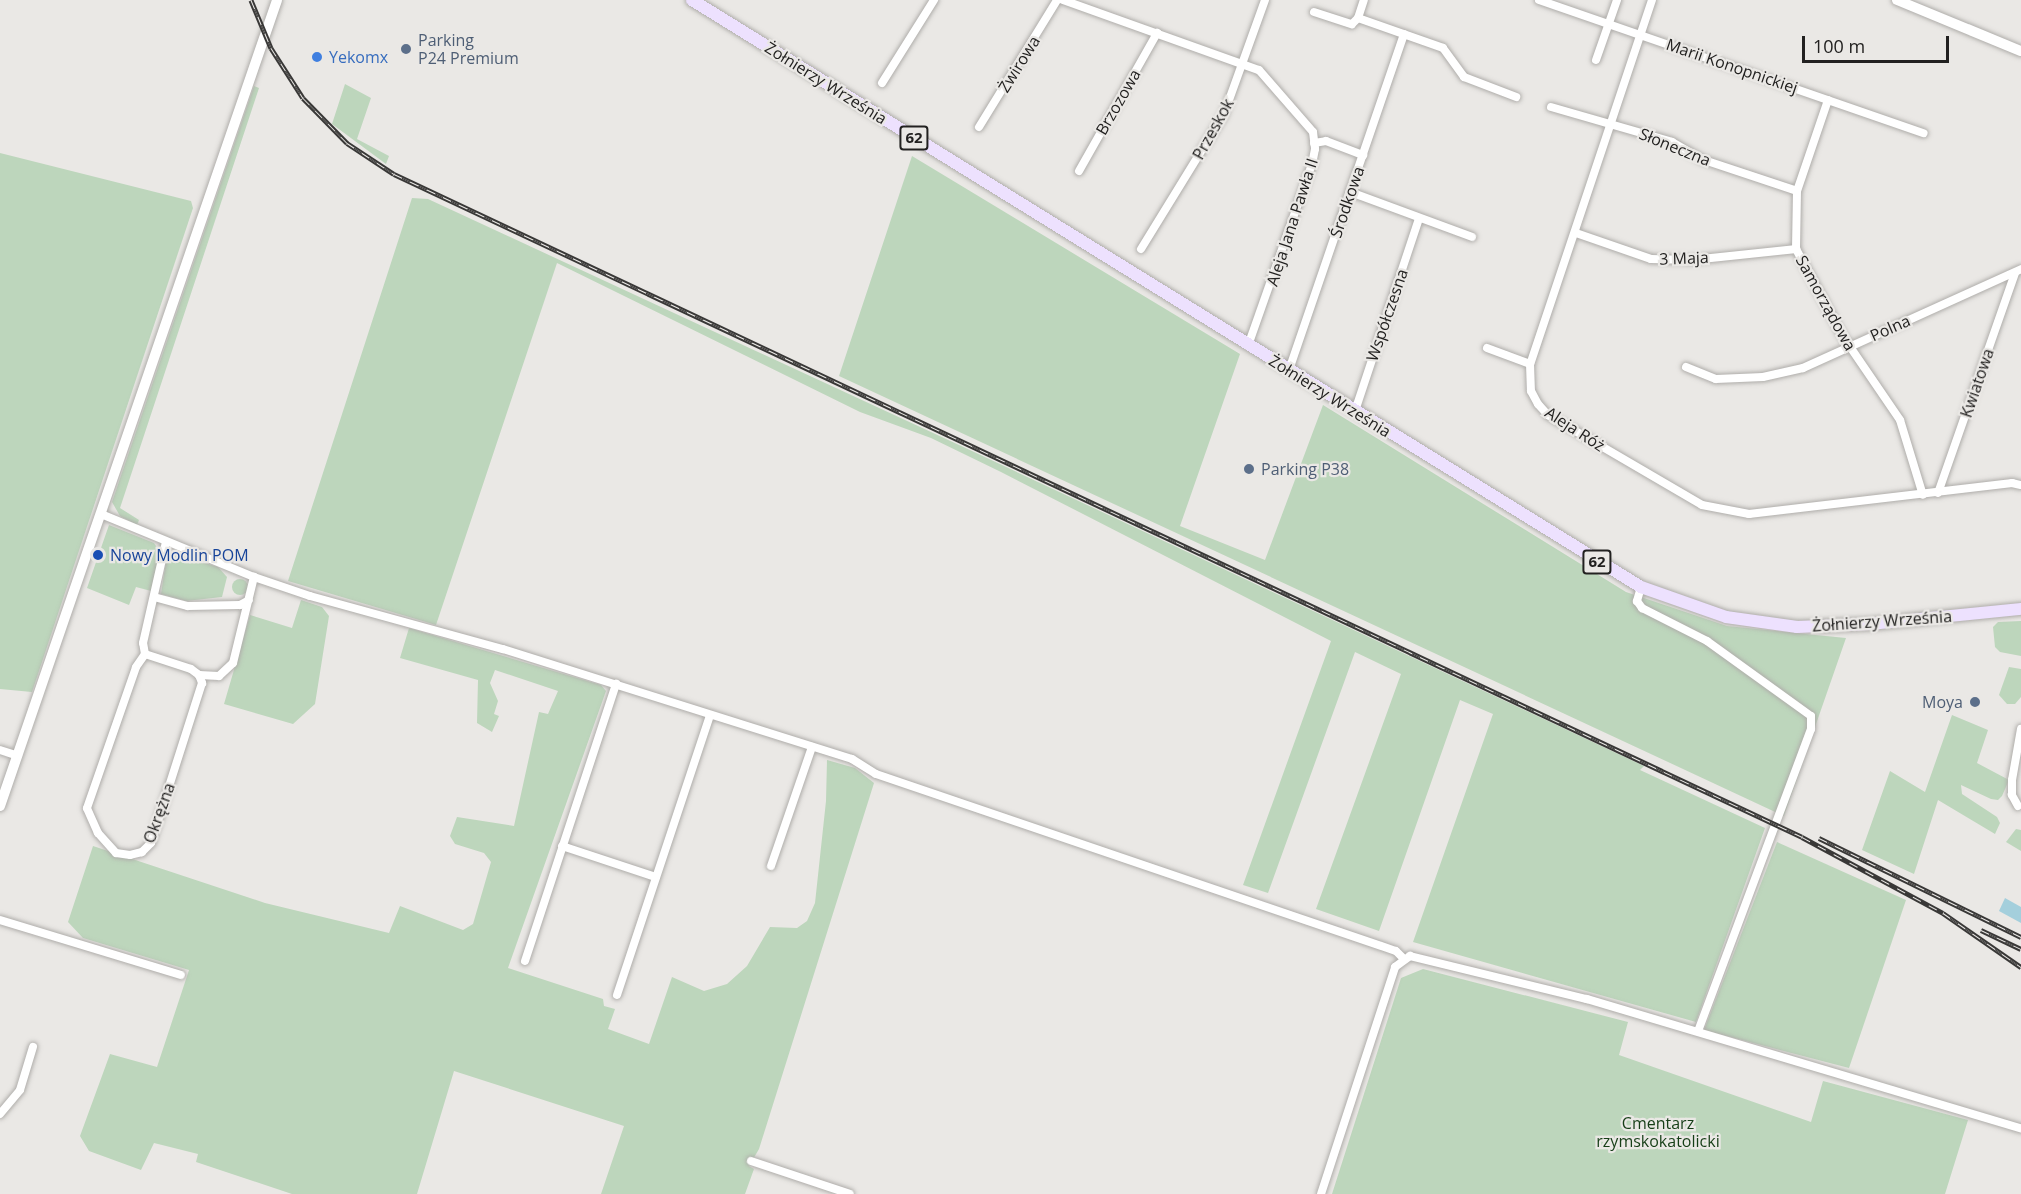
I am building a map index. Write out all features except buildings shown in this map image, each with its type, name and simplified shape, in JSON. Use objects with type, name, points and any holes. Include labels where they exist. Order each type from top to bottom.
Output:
[{"type":"main road","name":"Żołnierzy Września","points":[[692,0],[1641,587],[1726,617],[1797,627],[1870,624],[2021,609]]},
{"type":"street","points":[[0,806],[276,0]]},
{"type":"street","points":[[882,83],[934,0]]},
{"type":"street","name":"Żwirowa","points":[[979,127],[1058,0]]},
{"type":"street","name":"Aleja Jana Pawła II","points":[[1063,0],[1245,64],[1271,80],[1304,118],[1314,143],[1312,164],[1248,346]]},
{"type":"street","name":"Przeskok","points":[[1141,249],[1224,114],[1245,64],[1265,0]]},
{"type":"street","points":[[1314,12],[1352,24],[1358,18],[1364,0]]},
{"type":"street","name":"Marii Konopnickiej","points":[[1539,0],[1924,134]]},
{"type":"street","points":[[1596,60],[1617,0]]},
{"type":"street","name":"Aleja Róż","points":[[1652,0],[1576,233],[1530,364],[1531,391],[1548,415],[1702,506],[1749,514],[2012,483],[2021,485]]},
{"type":"street","points":[[1897,0],[2021,51]]},
{"type":"street","points":[[1358,18],[1443,48],[1464,77],[1516,97]]},
{"type":"street","name":"Brzozowa","points":[[1079,171],[1157,33]]},
{"type":"street","name":"Środkowa","points":[[1289,370],[1404,34]]},
{"type":"street","name":"Samorządowa","points":[[1828,100],[1797,191],[1796,249],[1815,290],[1900,420],[1923,495]]},
{"type":"street","name":"Słoneczna","points":[[1551,107],[1672,142],[1701,159],[1797,191]]},
{"type":"street","points":[[1314,143],[1326,141],[1363,155]]},
{"type":"street","points":[[1350,192],[1472,237]]},
{"type":"street","name":"Współczesna","points":[[1355,411],[1419,219]]},
{"type":"street","name":"3 Maja","points":[[1576,233],[1651,259],[1692,260],[1796,249]]},
{"type":"street","name":"Polna","points":[[1686,367],[1716,379],[1762,377],[1803,368],[2018,271]]},
{"type":"street","name":"Kwiatowa","points":[[1938,493],[2018,271]]},
{"type":"street","points":[[1487,348],[1530,364]]},
{"type":"street","points":[[101,514],[254,577],[616,684],[812,747],[862,764],[876,774],[1396,951],[1403,958]]},
{"type":"street","name":"Okrężna","points":[[166,542],[143,643],[145,654],[136,667],[87,808],[98,833],[116,853],[136,854],[151,843],[202,683],[199,675]]},
{"type":"street","points":[[145,654],[199,675],[219,676],[233,663],[254,577]]},
{"type":"street","points":[[1641,587],[1637,601],[1642,608],[1707,641],[1811,716],[1811,729],[1698,1031]]},
{"type":"street","points":[[154,597],[188,606],[240,605],[249,600]]},
{"type":"street","points":[[525,961],[616,684]]},
{"type":"street","points":[[617,995],[710,715]]},
{"type":"street","points":[[2018,806],[2012,795],[2012,780],[2021,729]]},
{"type":"street","points":[[771,866],[812,747]]},
{"type":"street","points":[[0,750],[18,756]]},
{"type":"street","points":[[562,846],[656,877]]},
{"type":"street","points":[[0,920],[181,975]]},
{"type":"street","points":[[1321,1194],[1395,967],[1403,958],[1416,956],[1698,1031],[2021,1128]]},
{"type":"street","points":[[0,1114],[20,1090],[33,1047]]},
{"type":"street","points":[[751,1161],[850,1194]]},
{"type":"green space","points":[[345,84],[371,98],[357,139],[389,156],[386,164],[332,124]]},
{"type":"green space","points":[[254,86],[259,88],[120,508],[139,520],[137,525],[120,516],[112,502]]},
{"type":"green space","points":[[0,153],[191,201],[193,208],[32,692],[0,689]]},
{"type":"green space","points":[[912,156],[1240,354],[1180,526],[1265,560],[1323,405],[1626,592],[1727,626],[1846,638],[1784,816],[839,376]]},
{"type":"green space","points":[[412,198],[428,199],[972,451],[1644,766],[1640,770],[1765,828],[1696,1022],[1413,942],[1493,714],[1460,700],[1379,931],[1316,909],[1401,674],[1355,652],[1268,893],[1243,885],[1331,641],[1001,472],[931,438],[860,412],[557,263],[436,625],[288,581]]},
{"type":"green space","points":[[109,525],[154,543],[160,552],[151,591],[136,587],[129,605],[87,588]]},
{"type":"green space","points":[[173,553],[218,567],[227,577],[222,597],[186,601],[161,594],[167,554]]},
{"type":"green space","points":[[237,579],[243,579],[248,587],[246,593],[237,595],[232,590],[232,584]]},
{"type":"green space","points":[[301,600],[322,607],[329,616],[315,704],[293,724],[224,704],[250,615],[292,628]]},
{"type":"green space","points":[[2021,621],[2021,656],[2000,652],[1995,647],[1993,627],[1998,622]]},
{"type":"green space","points":[[409,628],[601,685],[606,691],[508,968],[603,999],[604,1006],[615,1009],[608,1029],[649,1044],[672,977],[704,991],[727,984],[747,966],[770,927],[797,928],[807,921],[815,903],[826,801],[827,760],[855,768],[874,783],[759,1149],[749,1166],[754,1169],[745,1194],[601,1194],[624,1126],[454,1071],[417,1194],[292,1194],[196,1162],[198,1154],[154,1143],[141,1170],[89,1151],[80,1136],[110,1054],[157,1067],[189,970],[83,938],[68,922],[93,846],[265,903],[389,933],[400,906],[463,930],[473,924],[491,862],[484,853],[455,844],[450,836],[457,817],[514,826],[539,712],[548,714],[558,691],[495,670],[490,683],[498,701],[494,714],[499,716],[492,732],[477,723],[478,680],[400,658]]},
{"type":"green space","points":[[2009,667],[2021,669],[2021,697],[2015,704],[2007,704],[1999,695]]},
{"type":"green space","points":[[1952,715],[1988,730],[1977,763],[2009,780],[1998,800],[1961,785],[1962,794],[1997,817],[2000,823],[1995,834],[1938,800],[1914,874],[1862,850],[1890,771],[1925,792]]},
{"type":"green space","points":[[2016,829],[2021,830],[2021,851],[2006,842]]},
{"type":"green space","points":[[1777,842],[1906,900],[1849,1068],[1704,1030]]},
{"type":"green space","name":"Cmentarz rzymskokatolicki","points":[[1423,969],[1628,1022],[1619,1055],[1811,1122],[1823,1081],[1968,1120],[1945,1194],[1332,1194],[1401,978]]},
{"type":"water","points":[[2005,898],[2021,907],[2021,923],[1999,911]]},
{"type":"railway","points":[[251,0],[271,48],[303,98],[347,143],[394,174],[1802,837],[1943,913],[2021,967]]},
{"type":"railway","points":[[1819,838],[2021,937]]},
{"type":"railway","points":[[1981,930],[2021,949]]},
{"type":"place","name":"Parking P24 Premium","points":[[406,49]]},
{"type":"place","name":"Yekomx","points":[[317,57]]},
{"type":"place","name":"Parking P38","points":[[1249,469]]},
{"type":"place","name":"Nowy Modlin POM","points":[[98,555]]},
{"type":"place","name":"Moya","points":[[1975,702]]}]
